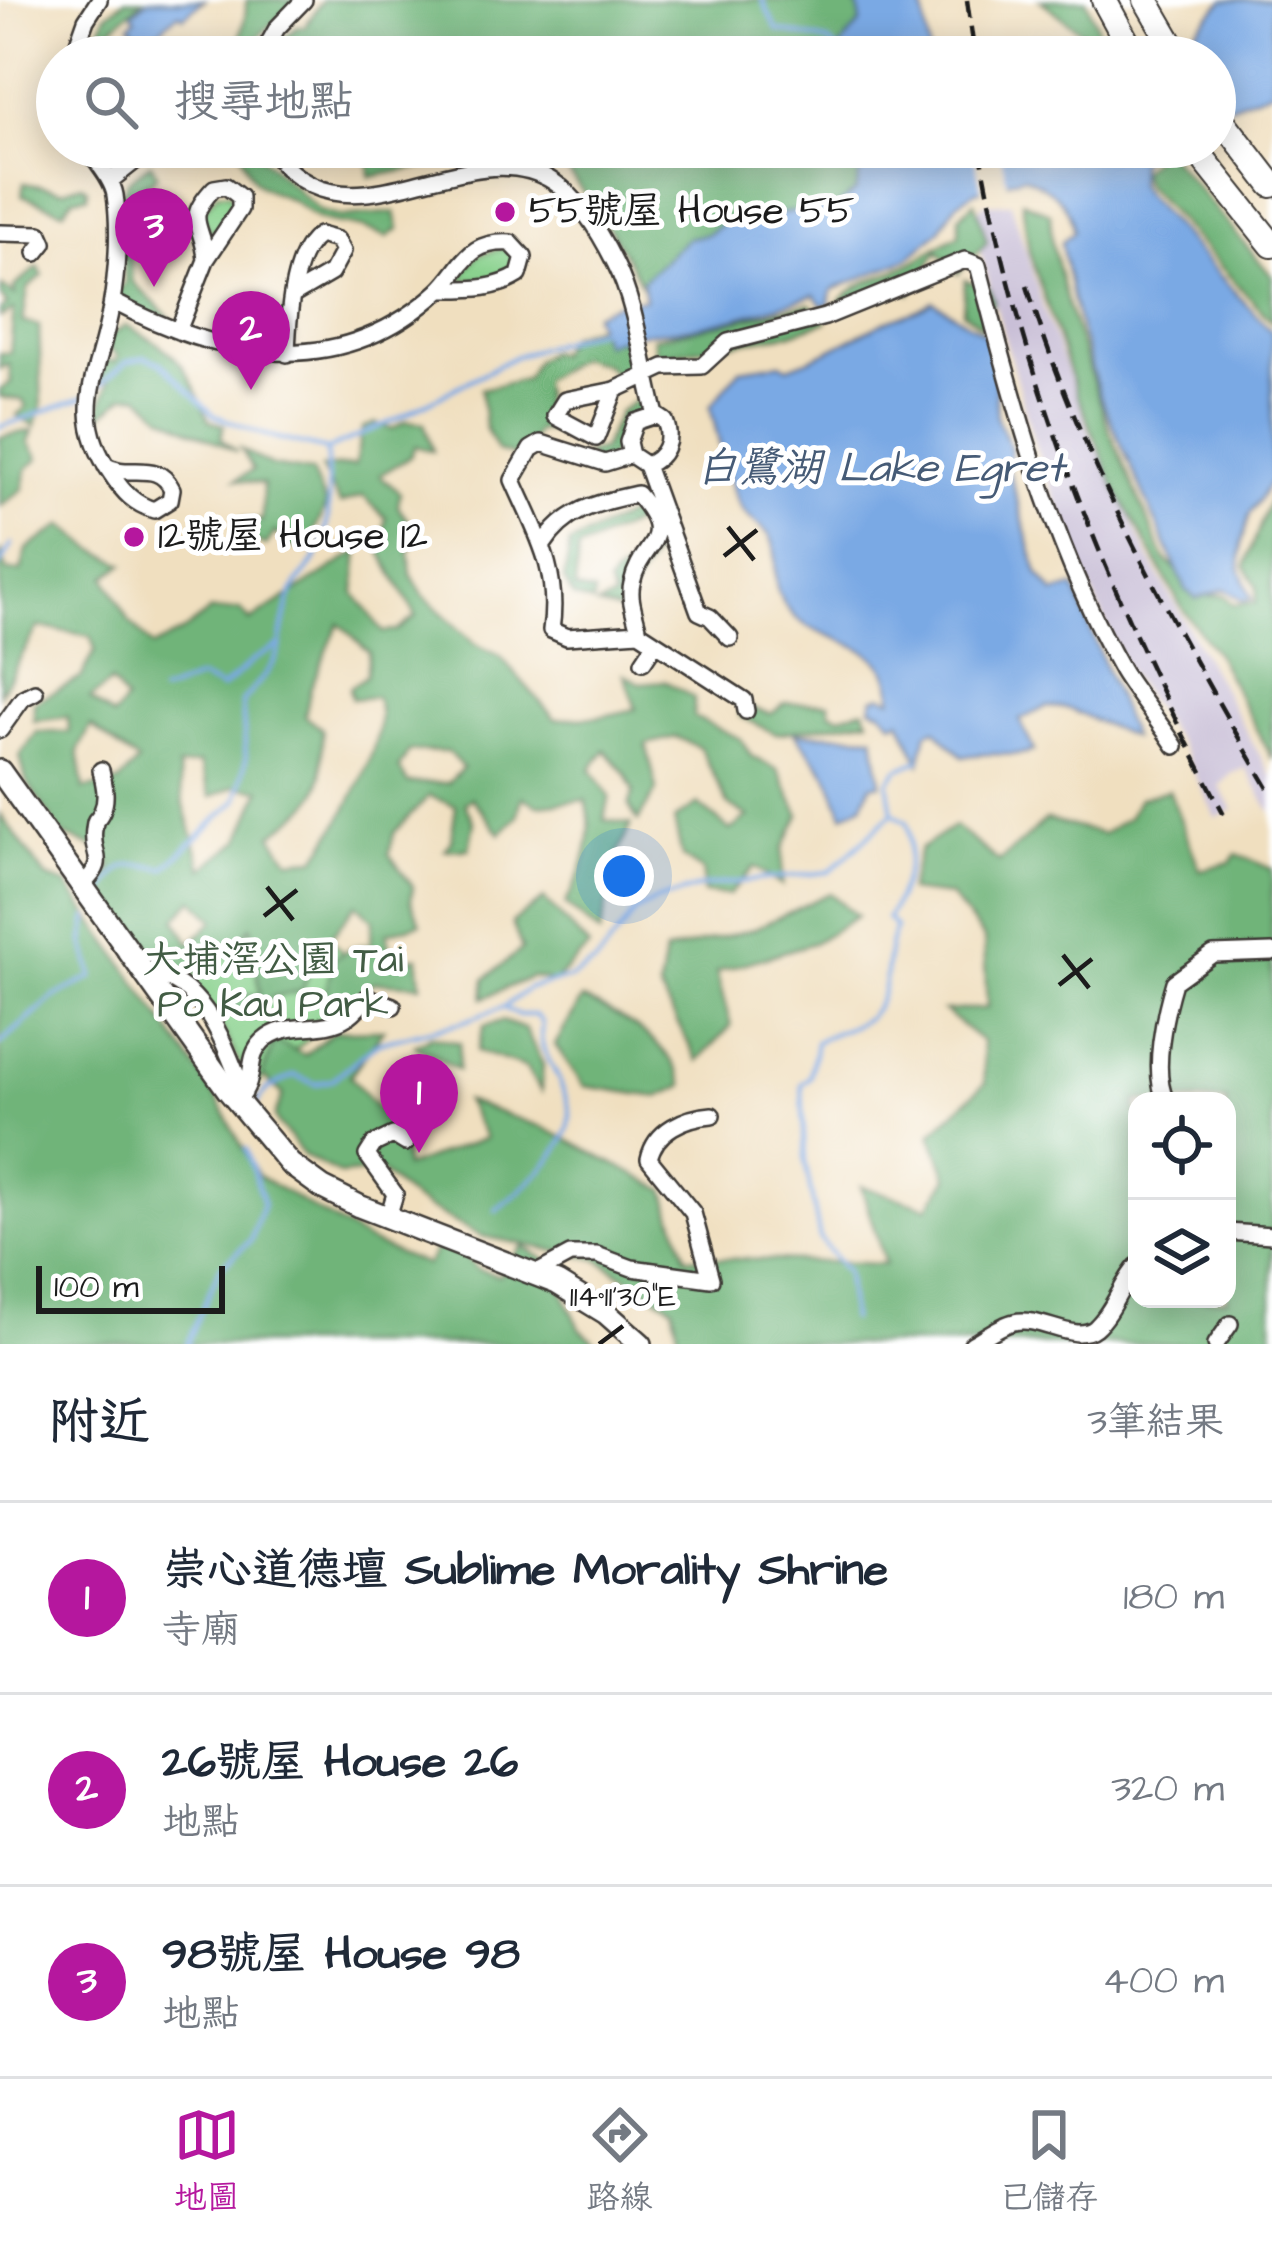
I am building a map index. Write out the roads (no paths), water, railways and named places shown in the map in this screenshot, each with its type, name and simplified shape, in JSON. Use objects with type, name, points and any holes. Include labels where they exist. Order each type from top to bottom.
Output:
[{"type":"highway","points":[[1104,0],[1122,36]]},
{"type":"highway","points":[[1149,7],[1166,36]]},
{"type":"highway","points":[[1236,138],[1272,184]]},
{"type":"highway","points":[[1211,168],[1272,245]]},
{"type":"main road","points":[[0,771],[273,1147],[305,1177],[582,1297],[640,1344]]},
{"type":"street","points":[[81,36],[99,0]]},
{"type":"street","points":[[272,36],[304,0]]},
{"type":"street","points":[[101,168],[116,200],[112,301],[91,379],[88,414],[90,436],[105,465]]},
{"type":"street","points":[[110,181],[126,168]]},
{"type":"street","points":[[291,168],[303,180],[339,193],[378,192],[489,168]]},
{"type":"street","points":[[502,168],[534,172],[568,193],[615,262],[628,296],[656,415],[669,429],[662,454],[646,465]]},
{"type":"street","points":[[0,233],[40,234],[44,243],[36,254]]},
{"type":"street","points":[[112,301],[178,332],[230,348],[286,354],[332,348],[370,335],[442,289],[459,263],[484,246],[511,243],[524,257],[519,275],[504,284],[442,289]]},
{"type":"street","points":[[178,332],[206,260]]},
{"type":"street","points":[[614,390],[664,367],[703,366],[728,342],[825,317],[965,260],[979,265],[1010,389],[1077,574],[1123,671],[1175,746]]},
{"type":"street","points":[[286,354],[295,294]]},
{"type":"street","points":[[656,415],[635,422],[628,442],[631,454],[646,465],[699,612],[710,616],[730,638]]},
{"type":"street","points":[[631,454],[604,463],[541,443],[531,449],[513,480],[544,545],[554,582],[551,630],[567,637],[639,632],[745,700],[746,711]]},
{"type":"street","points":[[544,545],[555,526],[572,512],[637,494],[651,511],[656,534],[630,588],[639,632]]},
{"type":"street","points":[[643,662],[656,644]]},
{"type":"street","points":[[0,730],[23,698],[35,692]]},
{"type":"street","points":[[83,884],[100,857],[94,838],[95,823],[105,807],[100,770]]},
{"type":"street","points":[[1161,1092],[1159,1066],[1174,982],[1213,954],[1272,952]]},
{"type":"street","points":[[240,1097],[250,1088],[254,1053],[266,1038],[285,1028],[324,1026],[348,1017],[368,997],[385,998]]},
{"type":"street","points":[[535,1274],[570,1255],[597,1255],[670,1276],[711,1279],[693,1213],[649,1159],[651,1148],[669,1128],[696,1116],[712,1115]]},
{"type":"street","points":[[388,1216],[395,1194],[368,1155],[374,1144],[393,1135],[406,1143]]},
{"type":"street","points":[[1236,1232],[1272,1235]]},
{"type":"street","points":[[972,1344],[1015,1321],[1044,1322],[1087,1333],[1098,1326],[1128,1280]]},
{"type":"water","points":[[148,0],[204,0],[183,17],[179,13],[153,36],[139,36],[130,25],[136,19],[132,13]]},
{"type":"water","points":[[862,0],[922,0],[927,36],[850,36],[861,22],[858,6]]},
{"type":"water","points":[[1224,0],[1272,0],[1272,90],[1236,103],[1236,36],[1188,36]]},
{"type":"water","points":[[861,168],[1139,168],[1138,184],[1145,195],[1272,332],[1272,480],[1250,514],[1242,541],[1240,568],[1252,599],[1243,600],[1225,589],[1196,599],[1186,590],[1099,394],[1061,243],[1073,232],[1068,212],[1050,191],[1024,176],[976,191],[957,203],[939,231],[908,259],[832,290],[829,304],[822,305],[815,295],[696,327],[638,334],[604,344],[593,314],[620,302],[645,299],[642,281],[688,238],[708,234],[728,220],[835,207],[856,191]]},
{"type":"water","name":"白鷺湖 Lake Egret","points":[[933,301],[988,336],[997,418],[1011,449],[1008,468],[1038,573],[1054,593],[1074,587],[1132,737],[1066,708],[1046,707],[1020,720],[1034,751],[963,757],[935,729],[927,732],[920,763],[900,720],[893,723],[871,707],[873,698],[892,699],[882,665],[854,646],[805,625],[784,604],[776,584],[771,538],[739,505],[710,407],[740,369],[781,363],[788,367]]},
{"type":"water","points":[[795,733],[874,736],[881,783],[871,785],[862,805],[843,815],[829,777]]},
{"type":"waterway","points":[[762,0],[777,30],[803,36]]},
{"type":"waterway","points":[[98,386],[127,362],[145,357],[161,363],[214,415],[265,435],[327,450],[516,356],[599,329]]},
{"type":"waterway","points":[[0,427],[85,397]]},
{"type":"waterway","points":[[103,893],[128,866],[165,868],[237,800],[246,759],[242,702],[274,662],[292,593],[323,541],[328,515],[327,451]]},
{"type":"waterway","points":[[0,565],[12,545]]},
{"type":"waterway","points":[[161,693],[199,678],[222,688],[255,659],[280,645]]},
{"type":"waterway","points":[[256,1105],[266,1090],[294,1075],[316,1084],[332,1080],[377,1043],[459,1023],[504,1007],[529,988],[571,978],[596,963],[636,911],[657,900],[703,886],[829,872],[893,813],[888,782],[898,769],[919,760]]},
{"type":"waterway","points":[[851,1319],[846,1272],[820,1239],[805,1162],[802,1084],[810,1077],[816,1042],[868,1017],[881,996],[896,928],[887,918],[898,898],[910,845],[907,822],[893,813]]},
{"type":"waterway","points":[[0,1044],[54,997],[93,977],[84,942],[88,917]]},
{"type":"waterway","points":[[496,1210],[554,1155],[570,1113],[542,1045],[542,1023],[535,1015],[506,1009]]},
{"type":"waterway","points":[[187,1344],[220,1268],[251,1240],[263,1203],[246,1149]]},
{"type":"railway","points":[[967,0],[972,36]]},
{"type":"railway","points":[[984,168],[1019,321],[1075,490],[1145,655],[1224,814]]},
{"type":"railway","points":[[1027,286],[1104,484],[1167,610],[1272,795]]},
{"type":"place","name":"55號屋 House 55","points":[[505,212]]},
{"type":"place","name":"98號屋 House 98","points":[[154,287]]},
{"type":"place","name":"26號屋 House 26","points":[[251,390]]},
{"type":"place","name":"12號屋 House 12","points":[[134,537]]},
{"type":"place","name":"崇心道德壇 Sublime Morality Shrine","points":[[419,1153]]},
{"type":"park label","name":"大埔滘公園 Tai Po Kau Park","points":[[273,984]]}]
